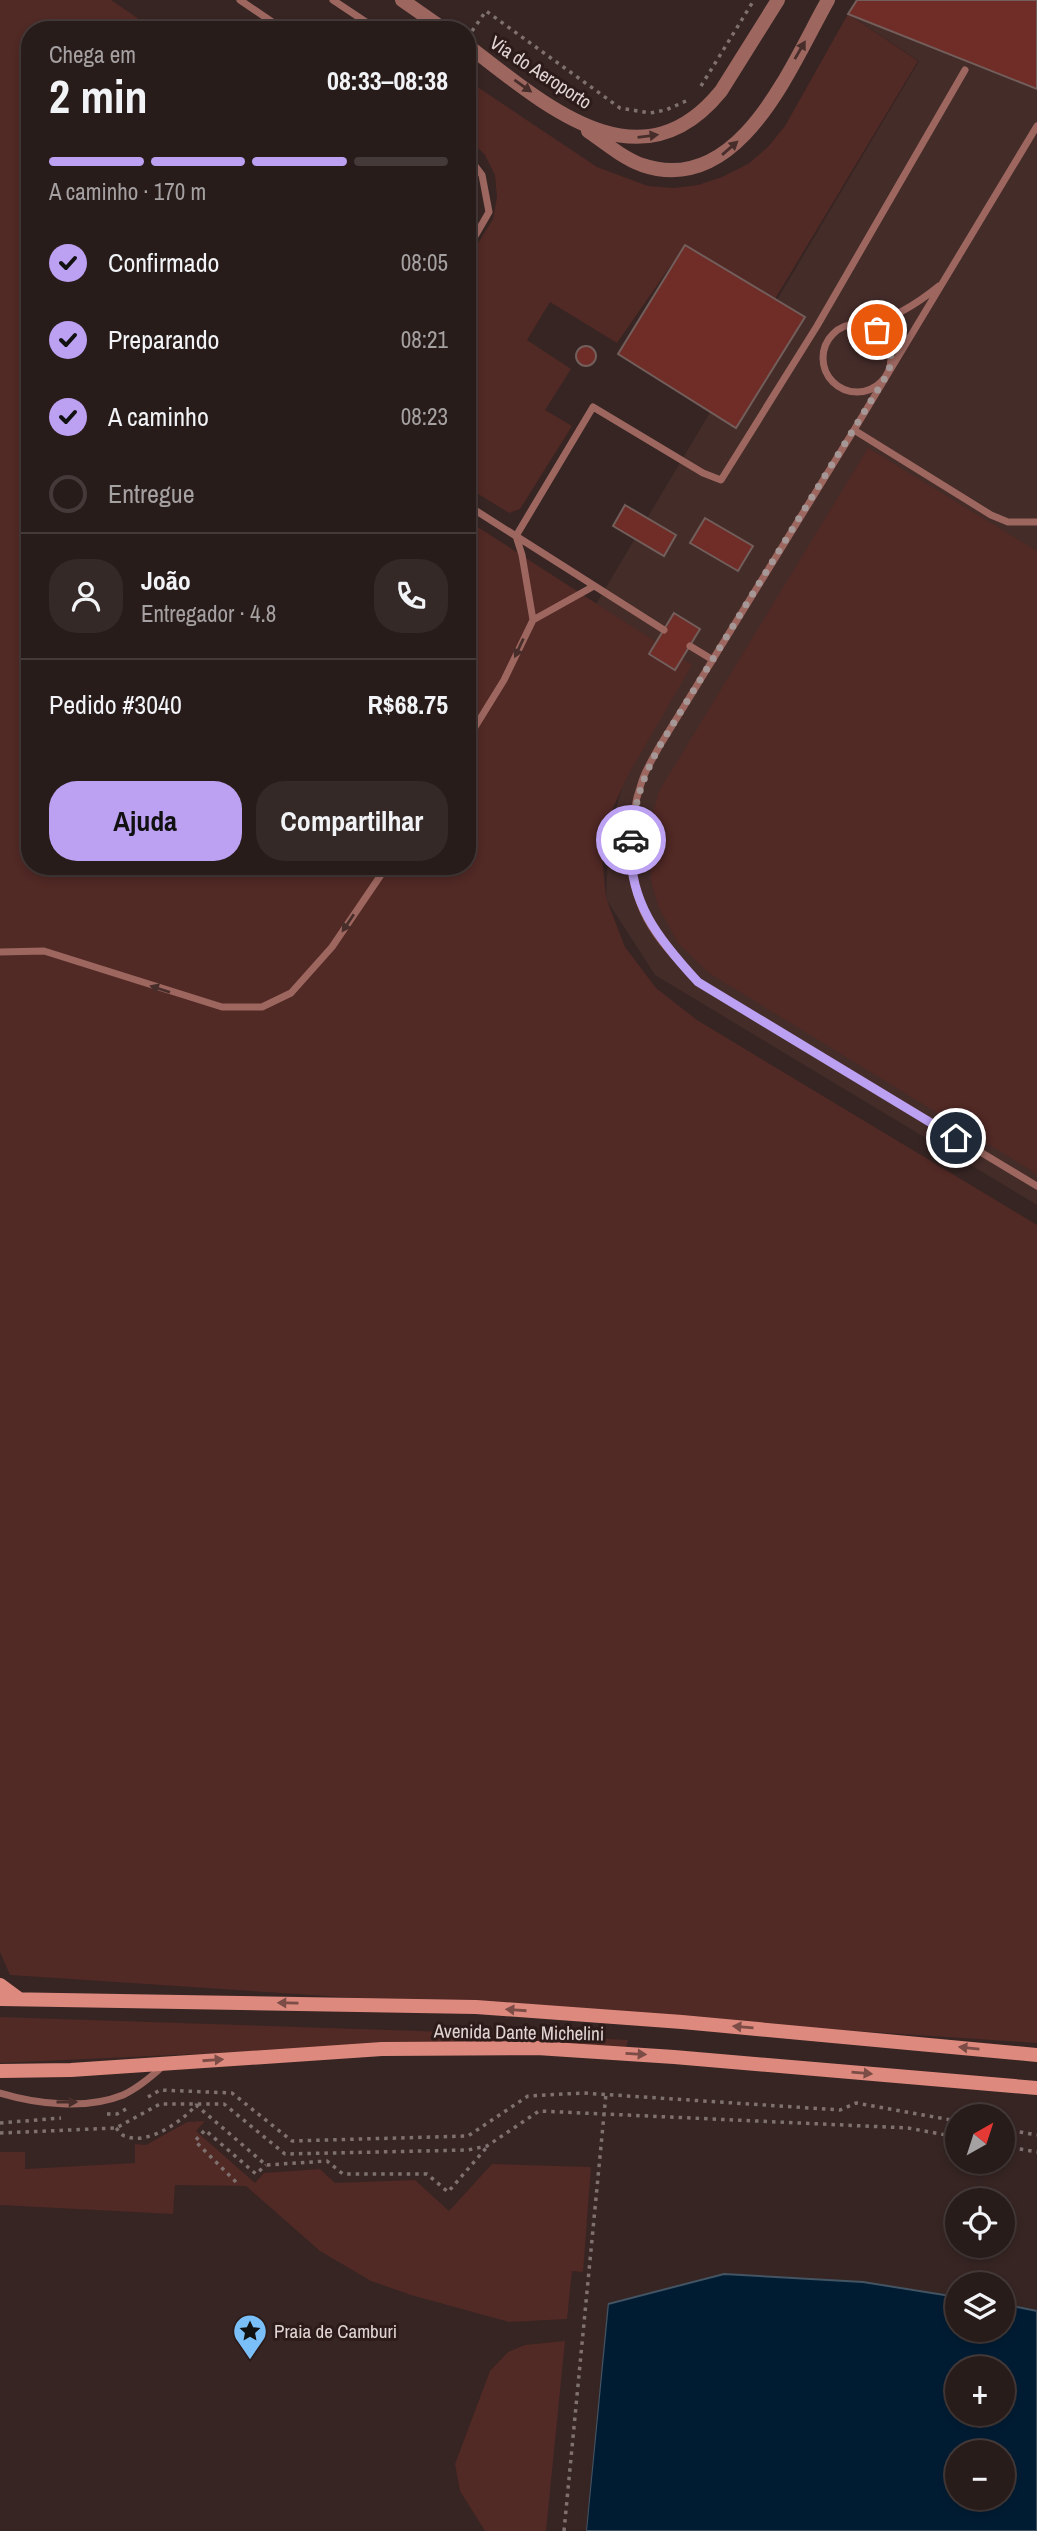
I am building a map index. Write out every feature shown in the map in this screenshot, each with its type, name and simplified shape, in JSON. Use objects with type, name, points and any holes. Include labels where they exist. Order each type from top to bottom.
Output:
[{"type":"main road","points":[[0,1985],[19,1999]]},
{"type":"main road","name":"Avenida Dante Michelini","points":[[0,1999],[476,2007],[682,2022],[1037,2055]]},
{"type":"main road","name":"Avenida Dante Michelini","points":[[0,2071],[71,2070],[383,2049],[537,2048],[1037,2088]]},
{"type":"street","points":[[402,0],[432,21]]},
{"type":"street","name":"Via do Aeroporto","points":[[476,52],[561,113],[594,129],[622,138],[646,138],[682,126],[710,105],[778,0]]},
{"type":"street","points":[[561,113],[620,153],[643,164],[678,170],[706,163],[722,155],[763,114],[828,0]]},
{"type":"lane","points":[[240,0],[271,21]]},
{"type":"lane","points":[[333,0],[364,21]]},
{"type":"lane","points":[[476,56],[485,59]]},
{"type":"lane","points":[[533,620],[522,555],[516,536],[593,407],[703,473],[721,480],[817,326],[965,70]]},
{"type":"lane","points":[[1037,126],[659,747],[642,780],[633,817],[630,851],[636,890],[647,918],[667,949],[698,982],[1037,1186]]},
{"type":"lane","points":[[476,168],[482,176],[489,212],[476,234]]},
{"type":"lane","points":[[867,325],[886,339],[892,362],[881,384],[857,393],[844,390],[826,373],[823,360],[825,347],[831,336],[841,328],[853,324],[867,325],[886,321],[944,282]]},
{"type":"lane","points":[[854,430],[991,514],[1008,522],[1037,522]]},
{"type":"lane","points":[[476,511],[664,630]]},
{"type":"lane","points":[[476,725],[504,680],[533,620],[594,586]]},
{"type":"lane","points":[[690,646],[713,660]]},
{"type":"lane","points":[[0,952],[44,951],[222,1007],[262,1007],[291,993],[332,947],[381,875]]},
{"type":"lane","points":[[0,2093],[51,2102],[99,2102],[125,2094],[146,2081],[166,2063]]},
{"type":"path","points":[[699,89],[754,0]]},
{"type":"path","points":[[476,25],[486,11],[620,108],[650,113],[666,110],[690,97]]},
{"type":"path","points":[[139,2102],[160,2090],[232,2093],[292,2141],[468,2136],[528,2096],[606,2094],[840,2109],[856,2103],[945,2119]]},
{"type":"path","points":[[564,2531],[606,2094]]},
{"type":"path","points":[[0,2133],[116,2128],[160,2104],[224,2104],[285,2154],[468,2150],[487,2147]]},
{"type":"path","points":[[116,2128],[125,2136],[148,2137],[186,2117],[196,2105]]},
{"type":"path","points":[[196,2105],[267,2165]]},
{"type":"path","points":[[104,2115],[117,2114],[128,2108]]},
{"type":"path","points":[[236,2182],[195,2141],[205,2130],[256,2174],[267,2165],[327,2161],[343,2174],[427,2174],[448,2192],[487,2147],[540,2111],[908,2128],[945,2135]]},
{"type":"path","points":[[0,2123],[65,2118]]},
{"type":"path","points":[[1015,2131],[1037,2135]]},
{"type":"path","points":[[1015,2148],[1037,2152]]},
{"type":"shaded area","points":[[0,0],[111,0],[142,21],[21,21],[21,875],[476,875],[476,526],[656,642],[649,655],[675,670],[682,658],[692,665],[628,775],[612,810],[601,846],[606,898],[625,947],[656,988],[697,1020],[1037,1225],[1037,2043],[10,1975],[0,1952]]},
{"type":"shaded area","points":[[857,0],[1037,0],[1037,1205],[655,975],[606,899],[609,834],[625,777],[583,626],[919,61],[848,14]]},
{"type":"shaded area","points":[[848,14],[918,61],[775,299],[685,245],[617,343],[550,302],[527,340],[571,369],[545,410],[572,426],[520,509],[509,513],[476,493],[476,246],[493,219],[497,197],[495,175],[485,155],[476,146],[476,86],[597,167],[648,186],[674,188],[698,185],[722,177],[748,164],[768,147],[785,126]]},
{"type":"shaded area","points":[[868,448],[1037,551],[1037,1174],[709,973],[678,943],[659,908],[652,885],[647,837],[658,793]]},
{"type":"shaded area","points":[[0,2017],[628,2040],[626,2048],[350,2047],[0,2063]]},
{"type":"shaded area","points":[[205,2121],[196,2131],[255,2183],[264,2173],[320,2169],[335,2183],[415,2180],[449,2211],[492,2164],[591,2167],[583,2272],[572,2271],[567,2319],[509,2322],[371,2281],[320,2251],[246,2186],[175,2185],[173,2214],[0,2205],[0,2152],[25,2152],[25,2169],[135,2163],[135,2144],[146,2145],[187,2122]]},
{"type":"shaded area","points":[[565,2341],[546,2531],[485,2531],[460,2491],[455,2464],[490,2371],[508,2352],[525,2345]]},
{"type":"water","points":[[724,2274],[863,2282],[945,2295],[945,2342],[1015,2342],[1015,2306],[1037,2311],[1037,2531],[586,2531],[608,2304]]},
{"type":"pier","points":[[608,2301],[586,2531],[582,2531],[604,2304]]},
{"type":"building","points":[[857,0],[1037,0],[1037,89],[848,14]]},
{"type":"building","points":[[685,245],[805,317],[736,428],[618,354]]},
{"type":"building","points":[[586,346],[593,349],[596,356],[593,363],[586,366],[579,363],[576,356],[579,349]]},
{"type":"building","points":[[625,505],[676,535],[664,556],[613,526]]},
{"type":"building","points":[[705,518],[753,546],[738,571],[690,543]]},
{"type":"building","points":[[674,613],[700,629],[675,670],[649,654]]},
{"type":"way so far","points":[[631,840],[633,817],[642,780],[659,747],[888,373],[892,362],[891,350],[886,339],[877,330]]},
{"type":"place","name":"Praia de Camburi","points":[[250,2361]]},
{"type":"route","points":[[631,840],[636,890],[647,918],[667,949],[698,982],[956,1138]]}]
